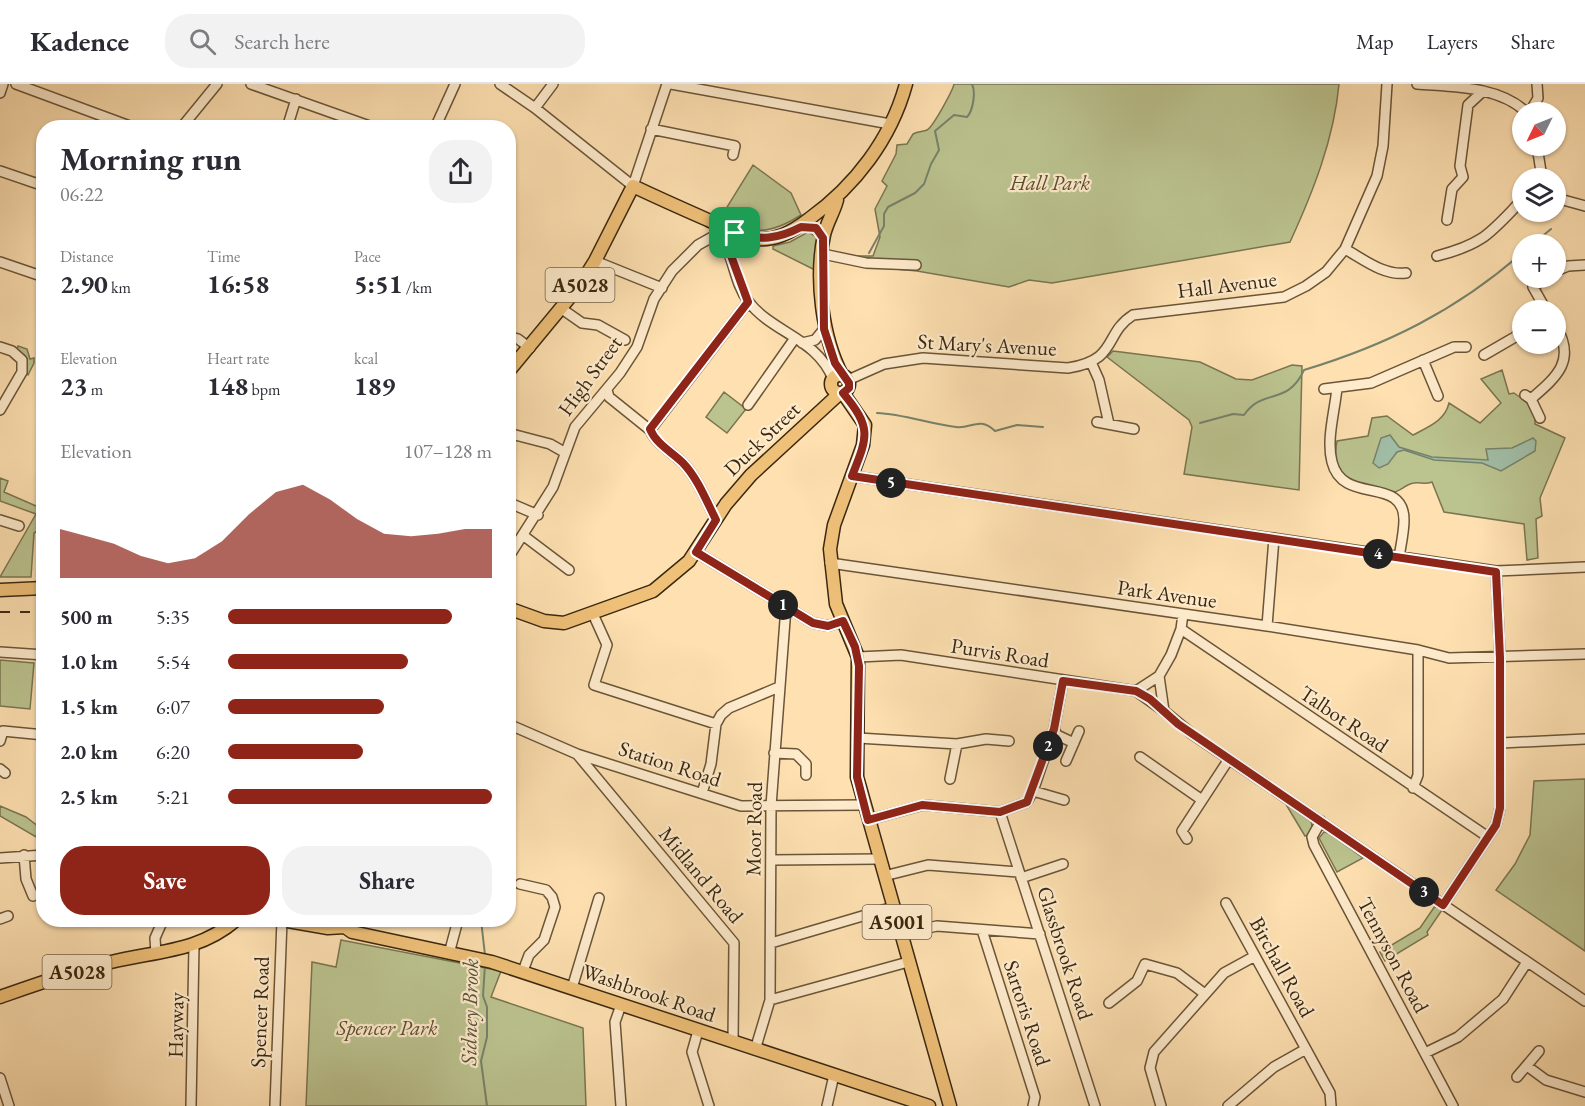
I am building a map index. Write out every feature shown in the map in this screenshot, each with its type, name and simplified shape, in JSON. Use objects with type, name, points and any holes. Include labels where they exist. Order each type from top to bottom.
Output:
[{"type":"main road","points":[[633,186],[708,220],[727,237],[771,238],[801,227],[837,199],[872,156],[890,124],[906,84]]},
{"type":"main road","name":"A5028","points":[[516,363],[562,309],[595,261],[633,186]]},
{"type":"main road","points":[[837,199],[823,238],[824,329],[841,378],[849,388],[841,393]]},
{"type":"main road","points":[[801,227],[816,228],[823,238]]},
{"type":"main road","name":"A5001","points":[[841,393],[865,425],[863,445],[834,525],[830,563],[833,591],[858,657],[857,777],[950,1106]]},
{"type":"main road","name":"Duck Street","points":[[516,611],[552,623],[572,622],[653,591],[680,570],[696,552],[716,520],[751,475],[841,393]]},
{"type":"main road","points":[[0,591],[36,589]]},
{"type":"main road","name":"A5028","points":[[0,997],[98,965],[194,945],[226,927]]},
{"type":"main road","name":"Washbrook Road","points":[[338,927],[352,932],[450,950],[523,971],[834,1075],[901,1102],[926,1105]]},
{"type":"main road","points":[[926,1105],[938,1098],[945,1089]]},
{"type":"street","points":[[0,93],[3,84]]},
{"type":"street","points":[[16,84],[113,120]]},
{"type":"street","points":[[187,120],[216,84]]},
{"type":"street","points":[[251,84],[353,120]]},
{"type":"street","points":[[438,120],[454,84]]},
{"type":"street","points":[[500,84],[535,108],[633,186],[651,129],[669,84],[890,124]]},
{"type":"street","points":[[535,108],[553,84]]},
{"type":"street","name":"Hall Avenue","points":[[1091,362],[1108,348],[1123,324],[1133,315],[1284,297],[1317,279],[1345,249],[1381,162],[1387,84]]},
{"type":"street","points":[[1417,84],[1482,92],[1501,96],[1514,102]]},
{"type":"street","points":[[1535,102],[1538,98],[1538,84]]},
{"type":"street","points":[[1453,87],[1468,105]]},
{"type":"street","points":[[1447,220],[1452,189],[1463,177],[1460,166],[1468,105],[1482,92]]},
{"type":"street","points":[[289,120],[296,99]]},
{"type":"street","points":[[651,129],[735,146],[733,155]]},
{"type":"street","points":[[0,171],[36,183]]},
{"type":"street","points":[[1566,201],[1585,206]]},
{"type":"street","points":[[1437,256],[1475,244],[1494,232],[1512,211]]},
{"type":"street","name":"High Street","points":[[516,547],[538,515],[553,487],[575,427],[607,390],[637,347],[654,299],[679,262],[698,245],[714,236],[727,237]]},
{"type":"street","points":[[727,237],[748,302],[824,361],[841,378]]},
{"type":"street","points":[[1345,249],[1384,271],[1401,274],[1390,285]]},
{"type":"street","points":[[823,254],[866,263],[916,265]]},
{"type":"street","points":[[595,261],[662,288]]},
{"type":"street","points":[[0,262],[36,274]]},
{"type":"street","points":[[1566,267],[1585,266]]},
{"type":"street","points":[[650,429],[748,302]]},
{"type":"street","points":[[562,309],[582,323],[598,325],[626,340]]},
{"type":"street","points":[[798,340],[815,340],[824,329]]},
{"type":"street","points":[[1484,355],[1512,336]]},
{"type":"street","points":[[516,338],[530,348]]},
{"type":"street","points":[[748,405],[798,340]]},
{"type":"street","points":[[1324,389],[1371,383],[1423,360],[1455,342],[1466,347]]},
{"type":"street","points":[[0,347],[12,351],[22,360],[22,372],[0,410]]},
{"type":"street","points":[[1540,418],[1528,397],[1549,373],[1564,361],[1566,348]]},
{"type":"street","name":"St Mary's Avenue","points":[[841,378],[884,364],[923,358],[1068,368],[1091,362]]},
{"type":"street","points":[[1423,360],[1438,396]]},
{"type":"street","points":[[1091,362],[1100,380],[1109,424]]},
{"type":"street","points":[[1337,388],[1331,447],[1332,462],[1339,477],[1350,486],[1390,494],[1401,506],[1404,519],[1399,557]]},
{"type":"street","points":[[607,390],[614,401],[650,429],[653,436],[683,463],[695,478],[716,520]]},
{"type":"street","points":[[1097,422],[1134,429]]},
{"type":"street","points":[[516,435],[550,444],[564,452]]},
{"type":"street","points":[[852,476],[1496,572],[1585,567]]},
{"type":"street","points":[[516,506],[538,515]]},
{"type":"street","points":[[0,520],[19,526]]},
{"type":"street","points":[[524,536],[569,570]]},
{"type":"street","points":[[1267,626],[1274,538]]},
{"type":"street","points":[[696,552],[786,607],[822,626],[843,621]]},
{"type":"street","name":"Park Avenue","points":[[830,563],[1267,626],[1418,650],[1449,658],[1585,654]]},
{"type":"street","points":[[1443,905],[1496,825],[1500,808],[1500,658],[1496,572]]},
{"type":"street","name":"Moor Road","points":[[755,1050],[770,1000],[771,806],[786,607]]},
{"type":"street","points":[[594,614],[607,645],[594,685],[716,724]]},
{"type":"street","points":[[1136,691],[1159,676],[1180,630],[1183,614]]},
{"type":"street","name":"Talbot Road","points":[[1180,630],[1488,837]]},
{"type":"street","points":[[1413,788],[1418,775],[1418,650]]},
{"type":"street","points":[[0,652],[36,654]]},
{"type":"street","name":"Purvis Road","points":[[858,657],[901,656],[1136,691],[1178,724],[1585,1001]]},
{"type":"street","points":[[1159,676],[1164,711]]},
{"type":"street","points":[[868,820],[922,805],[1000,812],[1027,802],[1033,791],[1054,729],[1063,681]]},
{"type":"street","points":[[702,793],[711,764],[716,724],[729,708],[779,687]]},
{"type":"street","name":"Station Road","points":[[516,727],[577,754],[741,806],[864,805]]},
{"type":"street","points":[[1054,729],[1057,735],[1074,743]]},
{"type":"street","points":[[0,741],[3,731],[36,734]]},
{"type":"street","points":[[1066,761],[1079,731]]},
{"type":"street","points":[[858,738],[957,744],[986,739],[1009,741]]},
{"type":"street","points":[[1501,743],[1585,739]]},
{"type":"street","points":[[950,778],[957,744]]},
{"type":"street","points":[[774,753],[799,756],[806,764],[806,775]]},
{"type":"street","name":"Midland Road","points":[[577,754],[734,943],[733,1042]]},
{"type":"street","points":[[1140,758],[1202,800]]},
{"type":"street","points":[[1180,833],[1229,759]]},
{"type":"street","points":[[1033,791],[1064,800]]},
{"type":"street","name":"Glassbrook Road","points":[[1000,812],[1095,1106]]},
{"type":"street","name":"Tennyson Road","points":[[1321,821],[1312,837],[1314,845],[1453,1106]]},
{"type":"street","points":[[24,855],[26,879],[33,896]]},
{"type":"street","points":[[0,858],[36,855]]},
{"type":"street","points":[[772,860],[879,859]]},
{"type":"street","points":[[884,876],[928,865],[1020,875],[1063,864]]},
{"type":"street","points":[[520,884],[546,890],[552,897],[555,907],[544,940],[528,955],[523,971]]},
{"type":"street","points":[[572,988],[599,898]]},
{"type":"street","name":"Birchall Road","points":[[1226,903],[1330,1093],[1331,1106]]},
{"type":"street","points":[[771,943],[892,907]]},
{"type":"street","points":[[900,934],[937,926],[1040,934]]},
{"type":"street","points":[[156,954],[155,939],[160,927]]},
{"type":"street","name":"Spencer Road","points":[[275,1106],[282,927]]},
{"type":"street","points":[[450,950],[456,927]]},
{"type":"street","name":"Sartoris Road","points":[[982,930],[1035,1096],[1033,1106]]},
{"type":"street","name":"Hayway","points":[[191,1106],[194,945]]},
{"type":"street","points":[[1161,1106],[1151,1075],[1152,1057],[1224,973],[1255,956]]},
{"type":"street","points":[[770,1000],[908,962]]},
{"type":"street","points":[[1109,1003],[1137,981],[1140,962],[1177,973],[1205,994]]},
{"type":"street","points":[[1425,1053],[1458,1037],[1503,999],[1527,962]]},
{"type":"street","points":[[621,1005],[615,1022],[621,1106]]},
{"type":"street","points":[[698,1030],[692,1052],[709,1106]]},
{"type":"street","points":[[1228,1106],[1274,1066],[1306,1049]]},
{"type":"street","points":[[1516,1077],[1539,1052]]},
{"type":"street","points":[[1527,1066],[1546,1080],[1585,1092]]},
{"type":"street","points":[[827,1106],[834,1075]]},
{"type":"street","points":[[0,1078],[9,1106]]},
{"type":"green space","name":"Hall Park","points":[[954,84],[1339,84],[1332,125],[1321,165],[1290,242],[1052,283],[1029,280],[1009,287],[917,271],[853,265],[854,256],[873,256],[880,237],[875,209],[887,186],[882,181],[896,154],[897,145],[907,144],[913,134],[930,127]]},
{"type":"green space","points":[[753,165],[791,193],[801,215],[779,226],[761,230],[742,228],[719,220]]},
{"type":"green space","points":[[808,232],[819,238],[817,271],[773,249],[773,246],[790,242]]},
{"type":"green space","points":[[18,346],[27,349],[30,359],[34,358],[28,375],[19,362]]},
{"type":"green space","points":[[1113,351],[1200,362],[1236,379],[1252,380],[1292,365],[1302,366],[1299,490],[1184,474],[1192,427],[1189,420],[1107,357]]},
{"type":"green space","points":[[1502,370],[1509,394],[1514,393],[1529,406],[1534,414],[1535,424],[1565,438],[1540,498],[1542,516],[1536,519],[1538,558],[1527,560],[1524,524],[1444,512],[1432,482],[1411,484],[1395,492],[1368,489],[1349,480],[1337,465],[1337,441],[1368,436],[1372,418],[1387,416],[1413,435],[1440,419],[1449,403],[1480,423],[1501,403],[1481,379]]},
{"type":"green space","points":[[724,392],[746,409],[727,433],[706,417]]},
{"type":"green space","points":[[0,478],[8,481],[4,492],[36,506],[36,514],[0,501]]},
{"type":"green space","points":[[36,514],[31,577],[0,577]]},
{"type":"green space","points":[[0,660],[34,663],[30,709],[0,706]]},
{"type":"green space","points":[[1585,779],[1585,951],[1496,890],[1515,864],[1530,835],[1534,781]]},
{"type":"green space","points":[[1284,801],[1311,820],[1312,827],[1308,835],[1305,836]]},
{"type":"green space","points":[[0,806],[26,817],[36,825],[36,837],[0,816]]},
{"type":"green space","points":[[1324,832],[1329,833],[1363,858],[1337,872],[1319,838]]},
{"type":"green space","points":[[1435,906],[1442,910],[1427,932],[1428,935],[1385,961],[1380,952],[1420,928]]},
{"type":"green space","name":"Spencer Park","points":[[341,940],[501,971],[491,997],[583,1028],[586,1106],[306,1106],[312,962],[336,967]]},
{"type":"shaded area","points":[[1390,435],[1399,447],[1432,457],[1488,460],[1486,449],[1512,448],[1533,438],[1536,441],[1535,451],[1501,471],[1482,463],[1434,460],[1404,450],[1397,452],[1388,464],[1379,468],[1373,463],[1381,438]]},
{"type":"waterway","name":"Sidney Brook","points":[[869,253],[884,226],[884,214],[888,207],[915,193],[924,184],[939,150],[935,131],[954,115],[967,117],[969,114],[974,96],[972,84]]},
{"type":"waterway","points":[[1545,234],[1551,229]]},
{"type":"waterway","points":[[1200,423],[1233,414],[1244,415],[1259,401],[1290,389],[1304,370],[1364,349],[1420,324],[1472,292],[1512,261]]},
{"type":"waterway","points":[[877,413],[956,427],[984,424],[995,431],[1017,425],[1043,427]]},
{"type":"waterway","name":"Sidney Brook","points":[[482,927],[485,955]]},
{"type":"waterway","name":"Sidney Brook","points":[[485,964],[483,996],[487,1007],[487,1037],[481,1061],[487,1106]]},
{"type":"railway","points":[[0,612],[36,612]]},
{"type":"route","points":[[810,226],[820,231],[823,238],[824,329],[835,363],[849,383],[849,388],[843,393],[861,415],[865,425],[863,445],[852,476],[900,485],[1496,572],[1500,658],[1500,808],[1496,825],[1443,905],[1192,734],[1150,699],[1136,691],[1063,681],[1054,729],[1033,791],[1027,802],[1000,812],[922,805],[868,820],[857,777],[858,657],[843,621],[828,626],[813,623],[696,552],[716,520],[695,478],[683,463],[653,436],[650,429],[748,302],[726,242],[728,236],[735,233],[752,238],[771,238],[801,227],[810,226]]}]
